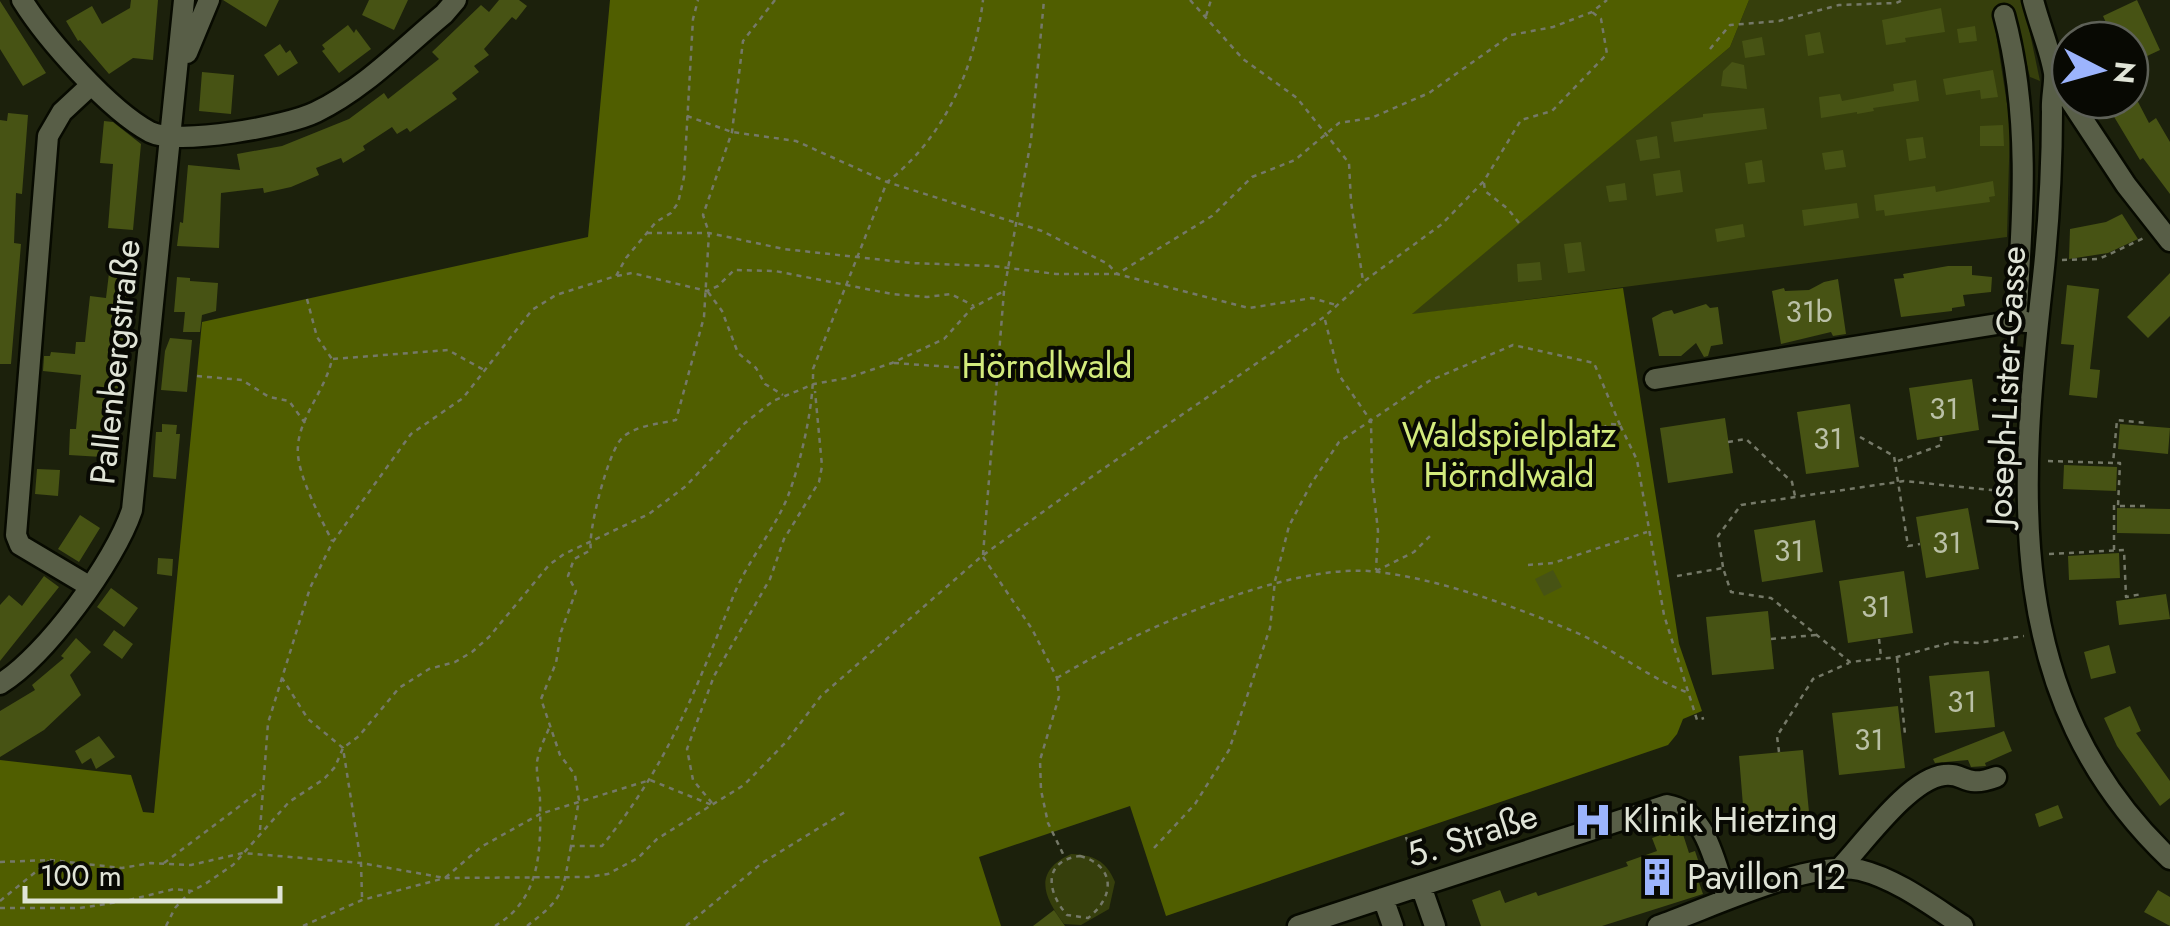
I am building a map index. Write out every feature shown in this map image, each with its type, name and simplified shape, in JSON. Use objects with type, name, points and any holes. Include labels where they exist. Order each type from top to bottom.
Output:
[{"type":"street","points":[[22,0],[91,85],[152,133],[171,137],[275,126],[314,113],[348,93],[456,0]]},
{"type":"street","name":"Pallenbergstraße","points":[[0,684],[39,650],[90,586],[123,537],[132,510],[184,0]]},
{"type":"street","points":[[178,79],[209,0]]},
{"type":"street","name":"Joseph-Lister-Gasse","points":[[2033,0],[2050,55]]},
{"type":"street","points":[[2004,16],[2019,84],[2022,230],[2016,321]]},
{"type":"street","points":[[2019,84],[2050,90]]},
{"type":"street","points":[[90,586],[20,545],[16,534],[48,136],[62,112],[91,85]]},
{"type":"street","name":"Joseph-Lister-Gasse","points":[[2059,120],[2038,323],[2027,493],[2041,638],[2058,692],[2084,749],[2114,799],[2170,858]]},
{"type":"street","points":[[2081,120],[2164,234]]},
{"type":"street","points":[[1654,380],[2016,321],[2038,323]]},
{"type":"street","points":[[1840,868],[1904,798],[1927,782],[1945,774],[1976,784],[1996,777]]},
{"type":"street","name":"5. Straße","points":[[1298,926],[1667,806],[1685,811],[1700,827],[1728,899]]},
{"type":"street","points":[[1658,926],[1728,899],[1840,868],[1886,880],[1964,926]]},
{"type":"street","points":[[1421,886],[1435,926]]},
{"type":"street","points":[[1383,898],[1393,926]]},
{"type":"path","points":[[616,276],[656,222],[671,213],[678,202],[684,176],[693,19],[698,0]]},
{"type":"path","points":[[527,926],[563,892],[579,800],[575,775],[560,755],[541,699],[556,664],[576,591],[568,576],[574,559],[591,550],[589,542],[611,457],[620,438],[636,429],[676,420],[704,317],[709,233],[703,215],[732,132],[744,41],[774,0]]},
{"type":"path","points":[[714,805],[693,780],[687,748],[714,676],[770,579],[784,540],[819,482],[822,466],[813,369],[887,182],[908,167],[941,123],[967,71],[980,28],[983,0]]},
{"type":"path","points":[[1044,0],[1031,140],[1004,290],[982,556],[1032,629],[1058,678],[1059,697],[1040,760],[1041,790],[1048,823],[1065,858]]},
{"type":"path","points":[[1190,0],[1243,59],[1298,98],[1349,163],[1350,202],[1363,282]]},
{"type":"path","points":[[1206,18],[1211,0]]},
{"type":"path","points":[[1117,274],[1212,216],[1252,177],[1295,160],[1339,123],[1371,118],[1429,93],[1511,36],[1553,27],[1592,12],[1607,0]]},
{"type":"path","points":[[1710,49],[1730,25],[1779,20],[1839,5],[1903,0]]},
{"type":"path","points":[[0,862],[50,860],[110,868],[191,866],[242,853],[360,863],[444,878],[536,878],[608,874],[638,858],[657,840],[744,785],[786,742],[821,696],[982,556],[1324,317],[1363,282],[1442,224],[1484,181],[1521,120],[1552,111],[1606,54],[1602,19],[1592,12]]},
{"type":"path","points":[[687,116],[732,132],[796,141],[887,182],[1016,222],[1078,247],[1108,264],[1117,274]]},
{"type":"path","points":[[1484,181],[1484,190],[1519,224]]},
{"type":"path","points":[[647,233],[709,233],[784,249],[859,257],[1056,274],[1117,274],[1249,308],[1312,298],[1337,305]]},
{"type":"path","points":[[2056,260],[2077,262],[2112,255],[2164,234]]},
{"type":"path","points":[[260,832],[268,723],[310,588],[332,543],[411,434],[463,398],[523,321],[542,303],[556,295],[632,274],[707,291],[734,270],[775,271],[926,297],[951,294],[976,307]]},
{"type":"path","points":[[166,926],[175,908],[192,891],[233,865],[289,802],[324,779],[336,766],[344,748],[398,688],[429,669],[455,662],[472,652],[564,554],[624,528],[674,496],[746,423],[784,396],[892,363],[944,339],[976,307],[1004,290]]},
{"type":"path","points":[[707,291],[722,311],[738,353],[756,368],[766,384],[784,396]]},
{"type":"path","points":[[307,298],[317,336],[332,360],[298,446],[301,466],[332,543]]},
{"type":"path","points":[[1324,317],[1339,375],[1371,421],[1378,532],[1376,571]]},
{"type":"path","points":[[1154,848],[1195,804],[1229,750],[1270,628],[1275,581],[1289,526],[1339,442],[1429,381],[1513,344],[1594,362],[1637,460],[1664,615],[1697,720],[1704,718]]},
{"type":"path","points":[[332,360],[448,350],[486,372]]},
{"type":"path","points":[[892,363],[998,370]]},
{"type":"path","points":[[197,376],[251,383],[270,397],[290,401],[306,424]]},
{"type":"path","points":[[571,846],[602,846],[650,780],[699,685],[734,593],[788,496],[814,384]]},
{"type":"path","points":[[2114,463],[2117,420],[2147,423]]},
{"type":"path","points":[[1602,428],[1620,425]]},
{"type":"path","points":[[1860,437],[1890,451],[1896,462],[1908,546],[1920,544]]},
{"type":"path","points":[[1896,462],[1941,445],[1941,438]]},
{"type":"path","points":[[1728,442],[1746,440],[1792,482],[1795,497]]},
{"type":"path","points":[[2044,461],[2120,463],[2118,506]]},
{"type":"path","points":[[1850,662],[1771,598],[1731,592],[1718,536],[1735,511],[1742,505],[1899,481],[2027,493]]},
{"type":"path","points":[[2114,550],[2114,506],[2148,506]]},
{"type":"path","points":[[1528,564],[1553,563],[1649,532]]},
{"type":"path","points":[[1376,571],[1414,552],[1432,534]]},
{"type":"path","points":[[2048,554],[2124,550],[2126,597],[2142,594]]},
{"type":"path","points":[[1677,576],[1723,568]]},
{"type":"path","points":[[1058,678],[1098,654],[1275,581],[1376,571],[1487,598],[1579,634],[1667,685],[1689,693]]},
{"type":"path","points":[[1771,640],[1818,635]]},
{"type":"path","points":[[1778,752],[1777,736],[1813,679],[1850,662],[1897,656],[1952,642],[1977,643],[2014,635],[2041,638]]},
{"type":"path","points":[[1878,639],[1882,658]]},
{"type":"path","points":[[1897,656],[1905,734]]},
{"type":"path","points":[[281,676],[308,719],[344,748],[362,900]]},
{"type":"path","points":[[495,926],[510,917],[536,878],[540,814],[537,767],[539,750],[551,724]]},
{"type":"path","points":[[303,926],[362,900],[444,878],[482,847],[540,814],[579,800],[650,780],[714,805]]},
{"type":"path","points":[[162,864],[262,789]]},
{"type":"path","points":[[686,926],[762,863],[845,812]]},
{"type":"path","points":[[1406,837],[1421,886]]},
{"type":"path","points":[[1080,856],[1094,860],[1106,874],[1108,892],[1101,908],[1088,918],[1067,915],[1053,899],[1051,882],[1065,858],[1080,856]]},
{"type":"path","points":[[0,901],[50,860]]},
{"type":"path","points":[[0,908],[80,908],[174,889],[192,891]]},
{"type":"path","points":[[1088,918],[1091,926]]},
{"type":"green space","name":"Hörndlwald","points":[[610,0],[1749,0],[1730,47],[1412,314],[1623,288],[1679,644],[1702,711],[1683,719],[1668,745],[1166,916],[1130,806],[979,857],[1001,926],[0,926],[0,760],[131,775],[143,812],[154,813],[202,322],[588,237]]},
{"type":"green space","points":[[1749,0],[2023,0],[2040,81],[2030,77],[2013,9],[1993,14],[2010,123],[2007,237],[1410,315],[1730,47]]},
{"type":"green space","points":[[1071,854],[1098,860],[1115,882],[1109,909],[1081,925],[1064,924],[1045,886],[1051,869]]},
{"type":"building","points":[[131,0],[158,0],[153,60],[133,58],[109,74],[78,41],[66,21],[92,6],[102,24],[130,8]]},
{"type":"building","points":[[223,0],[279,0],[266,27]]},
{"type":"building","points":[[369,0],[408,0],[394,30],[362,15]]},
{"type":"building","points":[[499,0],[519,0],[527,6],[484,49],[489,55],[474,66],[479,72],[452,93],[457,99],[410,132],[407,128],[397,134],[392,127],[363,146],[365,150],[343,163],[341,158],[316,168],[319,175],[291,187],[264,193],[263,188],[221,193],[219,248],[177,246],[188,165],[240,170],[237,154],[282,146],[349,119],[384,93],[388,99],[439,59],[432,52],[481,5],[489,12]]},
{"type":"building","points":[[2137,0],[2146,20],[2105,20],[2103,16]]},
{"type":"building","points":[[0,1],[46,73],[23,86],[0,49]]},
{"type":"building","points":[[1941,8],[1945,32],[1886,45],[1882,20]]},
{"type":"building","points":[[348,25],[354,33],[356,29],[371,49],[339,73],[322,51],[322,45]]},
{"type":"building","points":[[1975,26],[1977,41],[1959,43],[1957,29]]},
{"type":"building","points":[[2150,28],[2160,50],[2150,55]]},
{"type":"building","points":[[1820,32],[1824,53],[1808,56],[1805,35]]},
{"type":"building","points":[[1762,37],[1765,55],[1745,58],[1742,41]]},
{"type":"building","points":[[280,44],[286,53],[290,50],[298,63],[278,76],[264,55]]},
{"type":"building","points":[[1732,62],[1744,65],[1747,89],[1721,86],[1723,71]]},
{"type":"building","points":[[1993,70],[1998,97],[1981,99],[1980,90],[1946,95],[1943,79]]},
{"type":"building","points":[[202,72],[234,75],[231,114],[199,111]]},
{"type":"building","points":[[1916,80],[1919,101],[1821,118],[1819,97],[1840,94],[1842,101],[1894,91],[1893,84]]},
{"type":"building","points":[[1764,108],[1767,129],[1674,142],[1671,122],[1703,114]]},
{"type":"building","points":[[8,113],[28,115],[22,194],[16,193],[14,243],[21,244],[11,364],[0,364],[0,120],[7,121]]},
{"type":"building","points":[[2156,118],[2170,142],[2170,194],[2143,158],[2140,160],[2116,120],[2149,123]]},
{"type":"building","points":[[104,121],[113,122],[141,144],[133,230],[108,228],[113,164],[100,163]]},
{"type":"building","points":[[2003,125],[2004,146],[1980,146],[1980,126]]},
{"type":"building","points":[[1657,136],[1660,158],[1640,161],[1636,140]]},
{"type":"building","points":[[1923,137],[1926,158],[1909,161],[1906,139]]},
{"type":"building","points":[[1843,150],[1846,167],[1825,170],[1822,153]]},
{"type":"building","points":[[1762,160],[1765,182],[1748,184],[1745,163]]},
{"type":"building","points":[[1680,170],[1683,192],[1656,196],[1653,174]]},
{"type":"building","points":[[1993,181],[1995,196],[1989,197],[1990,202],[1885,216],[1884,210],[1876,211],[1874,195],[1935,186],[1936,192]]},
{"type":"building","points":[[1625,183],[1627,200],[1609,202],[1606,186]]},
{"type":"building","points":[[1857,203],[1859,218],[1804,226],[1802,210]]},
{"type":"building","points":[[2122,214],[2138,239],[2108,253],[2069,259],[2070,229],[2106,222]]},
{"type":"building","points":[[1743,224],[1745,237],[1717,242],[1715,229]]},
{"type":"building","points":[[1581,242],[1585,271],[1568,273],[1564,244]]},
{"type":"building","points":[[1540,262],[1542,280],[1518,282],[1517,264]]},
{"type":"building","points":[[110,265],[132,268],[118,418],[105,417],[102,457],[69,455],[70,429],[76,429],[81,375],[43,371],[44,356],[51,352],[75,354],[76,342],[85,342],[90,296],[106,298]]},
{"type":"building","points":[[1948,266],[1972,266],[1972,275],[1992,277],[1991,292],[1963,295],[1965,306],[1952,311],[1901,317],[1894,279]]},
{"type":"building","points":[[2170,273],[2170,316],[2148,338],[2127,317]]},
{"type":"building","points":[[177,277],[218,283],[216,311],[202,315],[200,332],[183,332],[185,312],[174,312]]},
{"type":"building","points":[[1838,279],[1846,334],[1833,336],[1831,332],[1781,344],[1772,291],[1809,290]]},
{"type":"building","points":[[2067,285],[2099,289],[2090,369],[2100,370],[2097,398],[2069,395],[2074,345],[2061,344]]},
{"type":"building","points":[[1706,304],[1718,307],[1723,344],[1711,346],[1704,357],[1696,343],[1681,356],[1659,356],[1652,318],[1663,312],[1672,310],[1674,314]]},
{"type":"building","points":[[170,338],[192,340],[187,392],[161,390]]},
{"type":"building","points":[[1972,379],[1979,430],[1917,440],[1909,388]]},
{"type":"building","points":[[1850,404],[1859,467],[1806,474],[1797,412]]},
{"type":"building","points":[[1725,418],[1733,473],[1668,483],[1660,428]]},
{"type":"building","points":[[162,424],[177,425],[176,434],[180,434],[176,479],[153,477],[156,432],[162,432]]},
{"type":"building","points":[[2120,424],[2170,428],[2168,454],[2118,449]]},
{"type":"building","points":[[2064,465],[2117,467],[2116,491],[2063,489]]},
{"type":"building","points":[[37,469],[60,470],[58,496],[35,494]]},
{"type":"building","points":[[1968,508],[1979,569],[1926,578],[1916,517]]},
{"type":"building","points":[[2117,508],[2170,509],[2170,534],[2117,533]]},
{"type":"building","points":[[80,515],[100,528],[79,562],[58,549]]},
{"type":"building","points":[[1815,520],[1823,572],[1762,582],[1754,530]]},
{"type":"building","points":[[2119,553],[2120,578],[2069,580],[2068,556]]},
{"type":"building","points":[[158,558],[173,559],[172,576],[157,574]]},
{"type":"building","points":[[1553,570],[1562,587],[1544,596],[1535,579]]},
{"type":"building","points":[[1904,571],[1913,633],[1848,643],[1839,581]]},
{"type":"building","points":[[44,576],[59,587],[0,661],[0,605],[9,595],[22,606]]},
{"type":"building","points":[[111,588],[138,608],[124,627],[97,607]]},
{"type":"building","points":[[2166,594],[2170,619],[2119,625],[2116,601]]},
{"type":"building","points":[[1768,611],[1774,669],[1712,675],[1706,617]]},
{"type":"building","points":[[114,630],[133,644],[122,659],[103,645]]},
{"type":"building","points":[[76,638],[91,652],[70,675],[81,695],[44,730],[0,757],[0,711],[35,690],[32,685],[64,658],[61,656]]},
{"type":"building","points":[[2109,645],[2116,673],[2091,679],[2084,652]]},
{"type":"building","points":[[1989,671],[1995,727],[1935,733],[1929,676]]},
{"type":"building","points":[[1898,706],[1905,768],[1839,775],[1832,713]]},
{"type":"building","points":[[2130,706],[2141,731],[2136,733],[2170,781],[2170,798],[2160,806],[2117,746],[2104,718]]},
{"type":"building","points":[[2004,731],[2012,751],[1985,763],[1986,766],[1971,767],[1968,760],[1935,763],[1933,759]]},
{"type":"building","points":[[99,736],[115,757],[96,769],[91,758],[82,764],[75,751]]},
{"type":"building","points":[[1803,750],[1809,812],[1744,818],[1739,756]]},
{"type":"building","points":[[2058,805],[2063,818],[2039,827],[2035,814]]},
{"type":"building","name":"Pavillon 12","points":[[1681,828],[1689,853],[1695,851],[1702,872],[1696,874],[1703,894],[1602,926],[1481,926],[1472,900],[1500,890],[1505,903],[1536,892],[1538,896],[1628,866],[1626,862],[1657,851],[1652,838]]},
{"type":"building","points":[[2158,890],[2170,897],[2170,926],[2144,912]]},
{"type":"building","points":[[1054,910],[1065,926],[1033,926]]},
{"type":"place","name":"Klinik Hietzing","points":[[1593,820]]},
{"type":"place","name":"Pavillon 12","points":[[1657,877]]},
{"type":"park label","name":"Waldspielplatz Hörndlwald","points":[[1509,455]]}]
